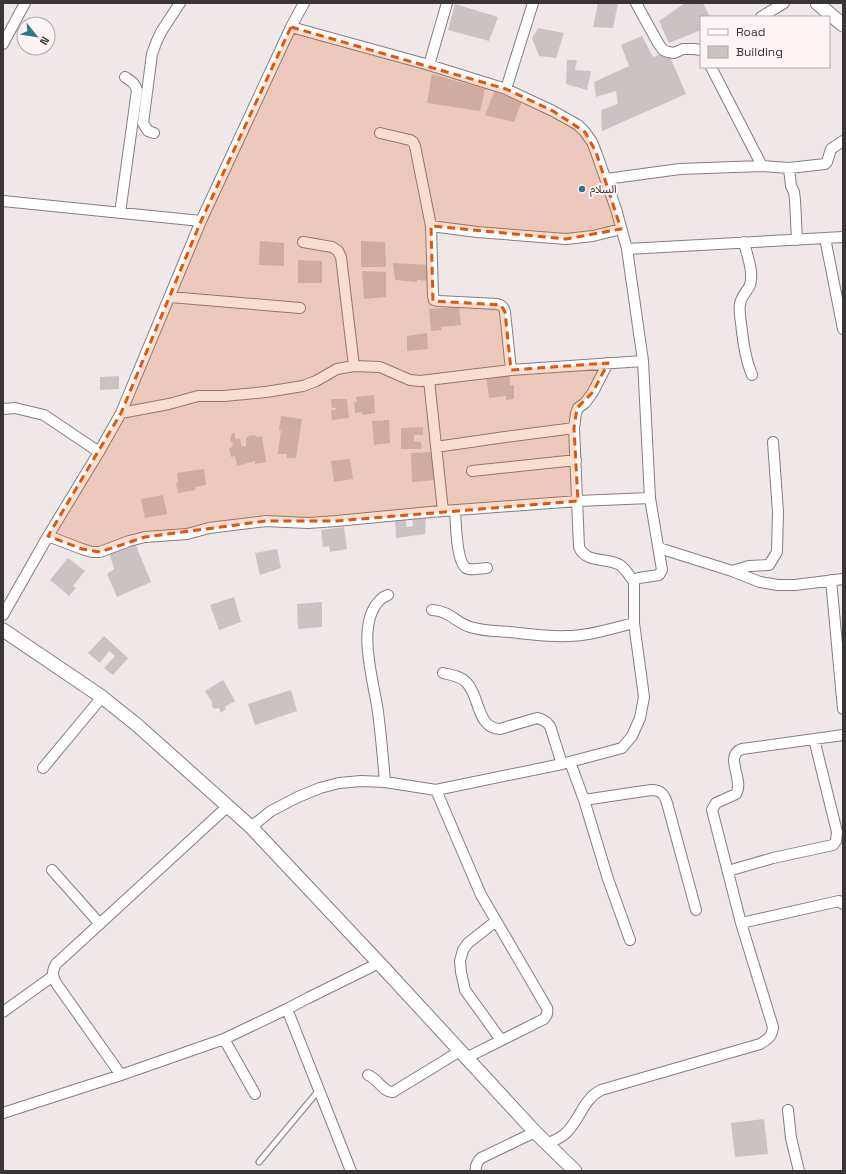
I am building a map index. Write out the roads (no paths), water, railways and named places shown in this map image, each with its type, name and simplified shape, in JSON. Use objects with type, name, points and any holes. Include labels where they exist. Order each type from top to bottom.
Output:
[{"type":"street","points":[[3,44],[26,3]]},
{"type":"street","points":[[154,133],[148,131],[143,122],[152,54],[161,32],[180,3]]},
{"type":"street","points":[[3,615],[121,413],[201,221],[291,27],[304,3]]},
{"type":"street","points":[[429,65],[447,3]]},
{"type":"street","points":[[506,89],[533,3]]},
{"type":"street","points":[[636,3],[663,50],[674,53],[683,49],[700,50]]},
{"type":"street","points":[[763,16],[784,3]]},
{"type":"street","points":[[817,3],[843,25]]},
{"type":"street","points":[[291,27],[429,65],[506,89],[553,111],[578,126],[585,132],[592,142],[616,209],[627,249],[642,361],[650,498],[662,570],[659,575],[639,578],[634,582]]},
{"type":"street","points":[[712,68],[762,166]]},
{"type":"street","points":[[120,213],[137,90],[132,81],[125,77]]},
{"type":"street","points":[[380,133],[410,140],[414,144],[431,226],[432,296],[434,300],[501,305],[505,312],[511,370]]},
{"type":"street","points":[[606,179],[680,169],[762,166],[789,168],[825,164],[831,149],[843,141]]},
{"type":"street","points":[[789,168],[790,180],[796,200],[797,240]]},
{"type":"street","points":[[3,201],[201,221]]},
{"type":"street","points":[[431,226],[477,232],[566,239],[593,236],[621,228]]},
{"type":"street","points":[[627,249],[843,237]]},
{"type":"street","points":[[825,238],[843,330]]},
{"type":"street","points":[[303,242],[332,247],[338,251],[342,257],[354,366]]},
{"type":"street","points":[[744,242],[751,270],[751,277],[749,287],[742,296],[740,316],[746,356],[752,375]]},
{"type":"street","points":[[170,297],[300,308]]},
{"type":"street","points":[[121,413],[169,404],[198,396],[224,396],[266,392],[303,386],[316,381],[337,369],[354,366],[380,367],[410,380],[420,381],[511,370],[642,361]]},
{"type":"street","points":[[251,827],[271,811],[298,797],[320,788],[339,783],[361,781],[385,782],[436,790],[566,763],[622,748],[632,736],[640,718],[644,697],[634,622],[634,582],[619,565],[586,556],[581,552],[579,547],[574,428],[576,410],[585,404],[608,364]]},
{"type":"street","points":[[429,380],[443,511]]},
{"type":"street","points":[[3,409],[15,408],[44,415],[99,452]]},
{"type":"street","points":[[436,448],[574,428]]},
{"type":"street","points":[[732,571],[749,566],[769,565],[777,552],[778,512],[773,442]]},
{"type":"street","points":[[472,471],[576,460]]},
{"type":"street","points":[[48,536],[82,549],[92,552],[100,552],[129,541],[145,537],[188,534],[209,528],[266,521],[308,523],[578,501],[650,498]]},
{"type":"street","points":[[455,510],[459,556],[463,565],[469,569],[487,568]]},
{"type":"street","points":[[659,548],[732,571],[760,582],[778,585],[795,585],[843,579]]},
{"type":"street","points":[[831,580],[843,709]]},
{"type":"street","points":[[385,782],[378,712],[369,659],[368,642],[369,624],[374,607],[380,599],[388,595]]},
{"type":"street","points":[[432,610],[444,612],[470,627],[484,630],[537,635],[584,635],[634,622]]},
{"type":"street","points":[[3,630],[102,697],[137,725],[251,827],[379,962],[534,1132],[575,1171]]},
{"type":"street","points":[[443,673],[466,681],[471,687],[482,717],[491,727],[500,728],[537,718],[546,721],[550,726],[584,800],[608,879],[630,940]]},
{"type":"street","points":[[43,768],[102,697]]},
{"type":"street","points":[[547,1144],[566,1133],[575,1122],[590,1098],[601,1090],[760,1044],[768,1039],[772,1034],[773,1027],[741,924],[712,810],[716,803],[738,792],[733,757],[735,752],[742,749],[843,735]]},
{"type":"street","points":[[728,871],[774,858],[833,845],[836,841],[836,832],[814,739]]},
{"type":"street","points":[[368,1075],[374,1078],[390,1093],[394,1092],[463,1055],[501,1040],[544,1019],[548,1012],[481,895],[436,790]]},
{"type":"street","points":[[584,800],[651,790],[656,790],[664,795],[696,910]]},
{"type":"street","points":[[121,1075],[56,982],[52,971],[56,964],[228,806]]},
{"type":"street","points":[[52,870],[100,924]]},
{"type":"street","points":[[741,924],[838,901],[843,904]]},
{"type":"street","points":[[496,921],[468,943],[463,950],[460,961],[465,990],[501,1040]]},
{"type":"street","points":[[3,1113],[121,1075],[224,1039],[379,962]]},
{"type":"street","points":[[3,1012],[53,976]]},
{"type":"street","points":[[287,1009],[351,1171]]},
{"type":"street","points":[[224,1039],[255,1094]]},
{"type":"street","points":[[788,1110],[791,1138],[799,1171]]},
{"type":"street","points":[[476,1171],[476,1163],[481,1158],[534,1132]]},
{"type":"lane","points":[[259,1162],[319,1090]]},
{"type":"place","name":"السلام","points":[[582,189]]}]
